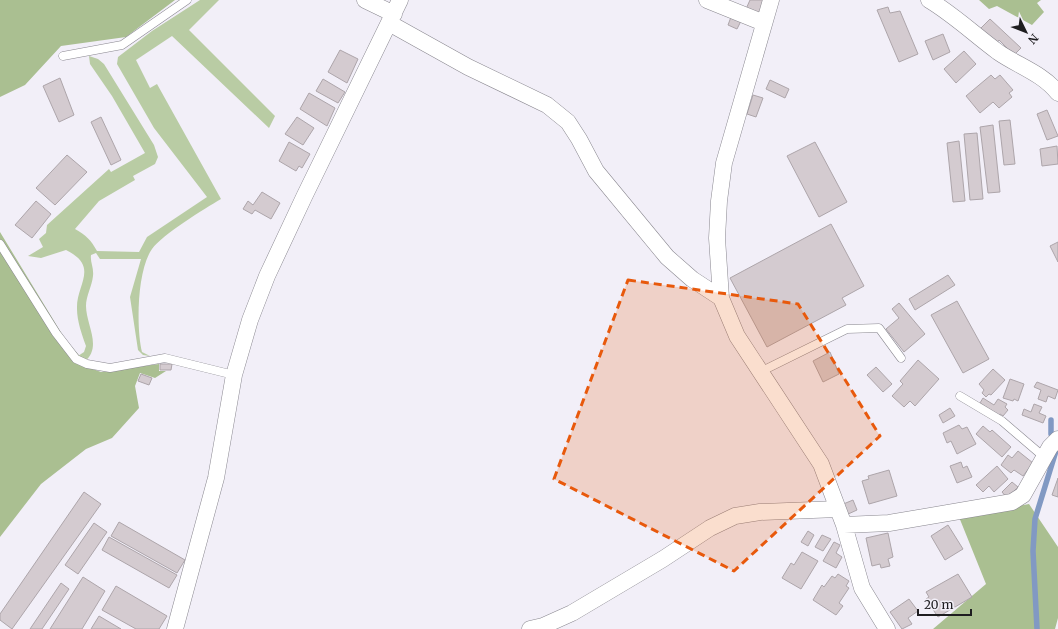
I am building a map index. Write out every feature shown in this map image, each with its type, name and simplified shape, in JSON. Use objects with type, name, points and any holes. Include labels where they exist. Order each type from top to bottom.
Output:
[{"type":"street","points":[[365,0],[394,12],[468,67],[547,105],[568,122],[596,171],[667,257],[692,279],[721,298]]},
{"type":"street","points":[[707,0],[764,23]]},
{"type":"street","points":[[771,0],[743,102],[724,163],[719,201],[717,238],[721,298],[737,336],[820,464],[844,525],[862,588],[887,629]]},
{"type":"street","points":[[929,0],[999,52],[1044,79],[1058,93]]},
{"type":"street","points":[[175,629],[216,478],[234,376],[250,320],[267,276],[394,12]]},
{"type":"street","points":[[844,525],[889,523],[1012,502],[1023,495],[1050,447],[1058,439]]},
{"type":"street","points":[[530,629],[543,626],[572,613],[663,559],[710,528],[735,516],[760,512],[838,509]]},
{"type":"lane","points":[[62,56],[122,44],[187,0]]},
{"type":"lane","points":[[0,244],[56,333],[76,359],[87,364],[110,368],[165,358],[234,376]]},
{"type":"lane","points":[[760,372],[847,329],[879,328],[901,358]]},
{"type":"lane","points":[[960,396],[1002,421],[1044,457]]},
{"type":"highlighted area","points":[[628,280],[798,304],[880,436],[734,571],[554,479]]},
{"type":"green space","points":[[0,0],[175,0],[126,37],[61,46],[25,85],[0,97]]},
{"type":"green space","points":[[200,0],[219,0],[189,30],[275,116],[269,128],[172,36],[136,60],[150,88],[157,84],[221,199],[184,222],[165,236],[152,249],[147,258],[143,271],[139,299],[139,329],[142,352],[150,356],[143,355],[138,350],[130,297],[141,259],[100,259],[96,253],[91,255],[93,276],[86,306],[93,343],[90,356],[84,362],[78,356],[84,352],[86,346],[81,333],[77,314],[78,300],[84,276],[82,263],[76,256],[66,250],[41,258],[28,256],[43,247],[39,239],[46,233],[47,225],[109,169],[111,172],[145,153],[112,96],[90,64],[89,56],[98,59],[104,64],[154,145],[158,157],[155,164],[133,176],[135,180],[99,201],[75,229],[88,238],[97,251],[139,252],[147,237],[207,197],[154,128],[117,64],[118,57],[152,31]]},
{"type":"green space","points":[[979,0],[1041,0],[1037,3],[1044,12],[1032,25],[997,6],[989,9]]},
{"type":"green space","points":[[0,232],[65,339],[90,368],[101,372],[159,364],[159,371],[166,371],[155,378],[140,373],[135,386],[139,408],[112,438],[86,449],[41,484],[0,537]]},
{"type":"green space","points":[[1029,504],[1058,547],[1058,618],[1055,629],[933,629],[986,584],[959,517]]},
{"type":"building","points":[[750,0],[764,0],[759,14],[746,9]]},
{"type":"building","points":[[888,7],[890,13],[900,11],[918,54],[899,62],[877,10]]},
{"type":"building","points":[[731,17],[741,21],[737,29],[728,25]]},
{"type":"building","points":[[990,19],[1021,48],[1014,55],[999,40],[995,45],[979,30]]},
{"type":"building","points":[[943,34],[950,52],[933,60],[925,41]]},
{"type":"building","points":[[340,50],[358,59],[347,83],[328,72]]},
{"type":"building","points":[[964,51],[976,64],[956,83],[944,69]]},
{"type":"building","points":[[991,75],[995,79],[1000,75],[1013,90],[1009,93],[1012,97],[999,108],[993,102],[980,113],[966,96]]},
{"type":"building","points":[[60,78],[74,115],[59,122],[43,86]]},
{"type":"building","points":[[323,79],[345,92],[338,103],[316,91]]},
{"type":"building","points":[[770,80],[789,89],[785,98],[766,89]]},
{"type":"building","points":[[309,93],[335,108],[327,126],[300,109]]},
{"type":"building","points":[[753,95],[763,98],[756,117],[747,114]]},
{"type":"building","points":[[1047,110],[1058,136],[1047,140],[1037,114]]},
{"type":"building","points":[[101,117],[121,160],[111,165],[91,122]]},
{"type":"building","points":[[297,117],[314,128],[303,145],[285,134]]},
{"type":"building","points":[[1010,120],[1015,164],[1004,165],[999,121]]},
{"type":"building","points":[[993,125],[1000,192],[988,193],[980,127]]},
{"type":"building","points":[[977,133],[983,199],[970,200],[964,134]]},
{"type":"building","points":[[959,141],[965,201],[953,202],[947,143]]},
{"type":"building","points":[[289,142],[310,154],[302,168],[299,166],[296,171],[279,161]]},
{"type":"building","points":[[815,142],[847,202],[819,217],[787,156]]},
{"type":"building","points":[[1057,146],[1058,164],[1042,166],[1040,149]]},
{"type":"building","points":[[67,155],[87,172],[55,205],[36,188]]},
{"type":"building","points":[[262,192],[280,203],[271,219],[255,210],[252,214],[243,209],[248,201],[253,205]]},
{"type":"building","points":[[36,201],[51,214],[32,238],[15,225]]},
{"type":"building","points":[[831,224],[864,286],[842,298],[846,305],[767,347],[730,278]]},
{"type":"building","points":[[1058,242],[1058,262],[1050,246]]},
{"type":"building","points":[[948,275],[955,285],[915,310],[909,299]]},
{"type":"building","points":[[957,301],[989,359],[963,373],[931,315]]},
{"type":"building","points":[[899,303],[925,334],[904,352],[886,329],[899,318],[892,309]]},
{"type":"building","points":[[830,352],[839,374],[823,382],[813,361]]},
{"type":"building","points":[[918,360],[939,379],[915,406],[910,401],[904,407],[892,396],[903,384],[900,381]]},
{"type":"building","points":[[160,364],[172,364],[171,370],[160,370]]},
{"type":"building","points":[[876,367],[892,384],[883,392],[867,375]]},
{"type":"building","points":[[993,369],[1005,380],[991,395],[989,394],[986,397],[982,393],[984,390],[979,384]]},
{"type":"building","points":[[141,374],[152,378],[149,385],[138,381]]},
{"type":"building","points":[[1010,379],[1024,384],[1018,401],[1003,398]]},
{"type":"building","points":[[1037,382],[1058,390],[1055,399],[1048,396],[1046,402],[1038,399],[1041,390],[1034,387]]},
{"type":"building","points":[[983,398],[994,405],[998,399],[1007,404],[1005,407],[1008,410],[1003,416],[1000,414],[999,415],[980,403]]},
{"type":"building","points":[[1034,404],[1042,407],[1039,413],[1046,416],[1043,423],[1022,415],[1024,409],[1031,412]]},
{"type":"building","points":[[950,408],[955,416],[943,423],[939,415]]},
{"type":"building","points":[[959,425],[962,429],[967,427],[976,444],[957,454],[951,441],[947,443],[943,433]]},
{"type":"building","points":[[983,426],[990,432],[992,430],[1011,447],[1002,457],[976,434]]},
{"type":"building","points":[[1018,451],[1033,463],[1023,476],[1014,470],[1011,473],[1001,465],[1008,455],[1012,458]]},
{"type":"building","points":[[961,462],[963,468],[967,466],[972,477],[957,483],[950,466]]},
{"type":"building","points":[[997,466],[1008,479],[994,492],[989,486],[983,492],[976,485]]},
{"type":"building","points":[[889,470],[897,496],[869,504],[862,481],[869,479],[868,476]]},
{"type":"building","points":[[1058,478],[1058,497],[1052,495]]},
{"type":"building","points":[[1012,482],[1018,487],[1007,498],[1002,492]]},
{"type":"building","points":[[84,492],[101,504],[12,629],[0,620],[0,614]]},
{"type":"building","points":[[853,500],[857,510],[846,515],[841,505]]},
{"type":"building","points":[[119,522],[185,560],[177,573],[111,536]]},
{"type":"building","points":[[94,523],[107,532],[78,574],[65,565]]},
{"type":"building","points":[[948,525],[963,549],[945,560],[931,536]]},
{"type":"building","points":[[808,531],[814,535],[808,546],[801,542]]},
{"type":"building","points":[[888,533],[893,557],[888,559],[890,566],[881,568],[880,564],[872,566],[866,538]]},
{"type":"building","points":[[822,535],[831,539],[823,551],[815,547]]},
{"type":"building","points":[[109,537],[177,575],[169,588],[102,550]]},
{"type":"building","points":[[834,542],[840,545],[836,553],[842,557],[836,568],[823,561]]},
{"type":"building","points":[[802,552],[818,561],[801,589],[782,578],[791,563],[794,565]]},
{"type":"building","points":[[838,574],[849,581],[846,586],[849,588],[839,603],[843,606],[836,615],[813,600],[822,585],[824,587],[832,576],[835,578]]},
{"type":"building","points":[[958,574],[972,597],[938,617],[926,599],[929,597],[926,592]]},
{"type":"building","points":[[83,577],[105,591],[82,629],[50,629]]},
{"type":"building","points":[[61,583],[69,589],[42,629],[30,629]]},
{"type":"building","points":[[116,586],[167,616],[159,629],[136,629],[102,610]]},
{"type":"building","points":[[909,599],[918,611],[908,618],[912,624],[902,629],[890,612]]},
{"type":"building","points":[[99,616],[121,629],[91,629]]},
{"type":"waterway","points":[[1051,420],[1051,434]]},
{"type":"waterway","points":[[1037,629],[1033,551],[1035,519],[1056,451]]}]
